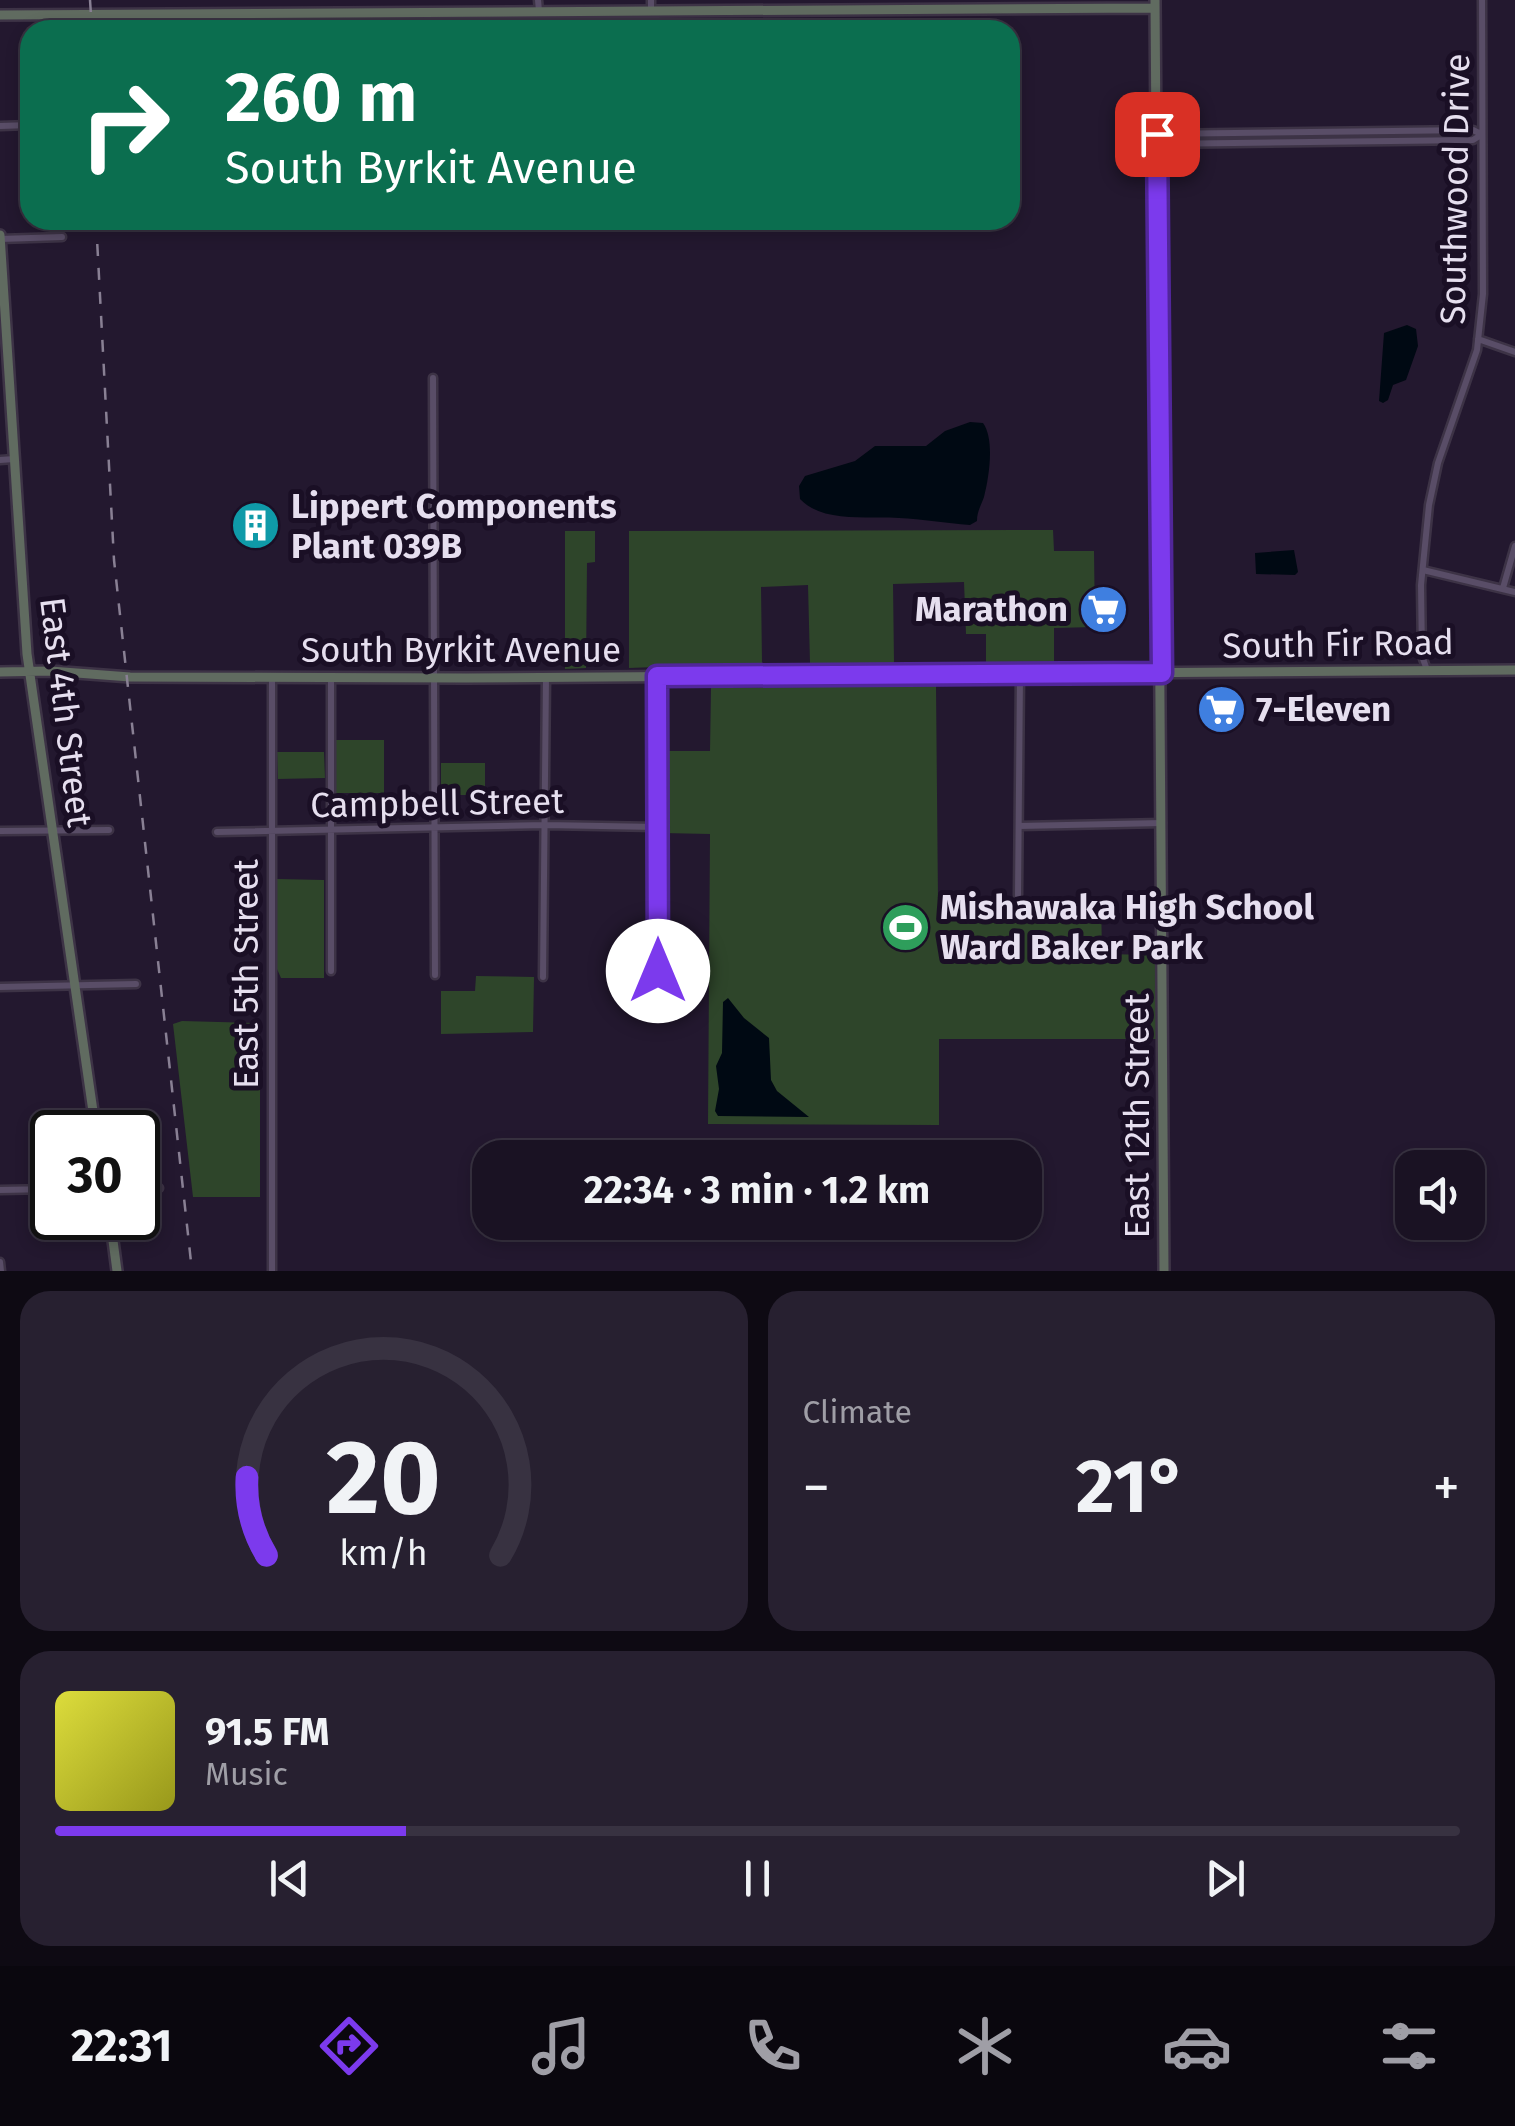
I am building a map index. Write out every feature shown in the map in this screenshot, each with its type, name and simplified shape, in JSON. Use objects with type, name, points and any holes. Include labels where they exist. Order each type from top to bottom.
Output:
[{"type":"street","points":[[428,0],[428,13]]},
{"type":"street","name":"Southwood Drive","points":[[1427,670],[1422,656],[1423,570],[1433,483],[1468,382],[1483,294],[1482,0]]},
{"type":"street","points":[[0,15],[428,13],[538,5],[1155,4]]},
{"type":"street","name":"East 12th Street","points":[[1155,4],[1164,1271]]},
{"type":"street","points":[[1157,139],[1472,140],[1482,135]]},
{"type":"street","points":[[0,238],[62,237]]},
{"type":"street","name":"East 4th Street","points":[[0,238],[30,672],[93,1110]]},
{"type":"street","points":[[1478,339],[1515,352]]},
{"type":"street","points":[[433,378],[435,975]]},
{"type":"street","points":[[0,460],[14,460]]},
{"type":"street","points":[[1503,588],[1515,546]]},
{"type":"street","points":[[1423,570],[1515,592]]},
{"type":"street","name":"South Fir Road","points":[[1162,673],[1515,670]]},
{"type":"street","name":"South Byrkit Avenue","points":[[0,672],[130,678],[1162,673]]},
{"type":"street","points":[[1018,894],[1020,674]]},
{"type":"street","points":[[657,676],[658,971]]},
{"type":"street","points":[[544,977],[546,677]]},
{"type":"street","name":"East 5th Street","points":[[272,678],[272,1271]]},
{"type":"street","points":[[330,971],[331,678]]},
{"type":"street","points":[[1019,826],[1163,822]]},
{"type":"street","name":"Campbell Street","points":[[216,832],[545,825],[657,827]]},
{"type":"street","points":[[0,831],[109,830]]},
{"type":"street","points":[[0,986],[136,984]]},
{"type":"street","points":[[0,1190],[30,1190]]},
{"type":"street","points":[[113,1240],[118,1271]]},
{"type":"street","points":[[0,1262],[1,1271]]},
{"type":"green space","points":[[1053,530],[1054,551],[1094,551],[1095,627],[1054,628],[1054,664],[986,664],[986,634],[966,634],[964,582],[893,584],[894,663],[810,663],[808,585],[761,587],[762,663],[629,668],[629,531]]},
{"type":"green space","points":[[565,531],[595,531],[595,562],[587,563],[586,668],[565,669]]},
{"type":"green space","name":"Mishawaka High School Ward Baker Park","points":[[936,686],[938,900],[1101,897],[1102,954],[1157,955],[1157,1039],[939,1039],[939,1125],[708,1124],[710,834],[663,833],[663,751],[710,751],[711,688]]},
{"type":"green space","points":[[335,740],[384,740],[384,793],[334,793]]},
{"type":"green space","points":[[277,752],[324,752],[325,778],[278,779]]},
{"type":"green space","points":[[441,763],[485,763],[485,795],[441,795]]},
{"type":"green space","points":[[277,879],[324,880],[324,978],[281,978],[277,969]]},
{"type":"green space","points":[[476,976],[534,977],[533,1032],[441,1034],[441,991],[475,991]]},
{"type":"green space","points":[[260,1023],[260,1197],[193,1197],[173,1024]]},
{"type":"shaded area","points":[[1407,325],[1416,329],[1418,346],[1406,380],[1393,385],[1383,403],[1379,401],[1384,333]]},
{"type":"shaded area","points":[[970,422],[983,423],[990,448],[984,497],[977,521],[970,525],[833,515],[809,507],[800,499],[799,486],[805,476],[855,461],[875,446],[926,446],[945,431]]},
{"type":"shaded area","points":[[1294,550],[1298,572],[1295,575],[1256,574],[1255,553]]},
{"type":"shaded area","points":[[728,998],[744,1018],[769,1038],[771,1080],[777,1091],[809,1117],[718,1116],[716,1066],[722,1053],[723,1002]]},
{"type":"railway","points":[[90,0],[91,20]]},
{"type":"railway","points":[[97,230],[114,560],[192,1271]]},
{"type":"place","name":"Lippert Components Plant 039B","points":[[256,526]]},
{"type":"place","name":"Marathon","points":[[1103,609]]},
{"type":"place","name":"7-Eleven","points":[[1221,709]]},
{"type":"place","name":"Mishawaka High School Ward Baker Park","points":[[905,927]]},
{"type":"route","points":[[658,971],[657,676],[1162,673],[1157,134]]}]
